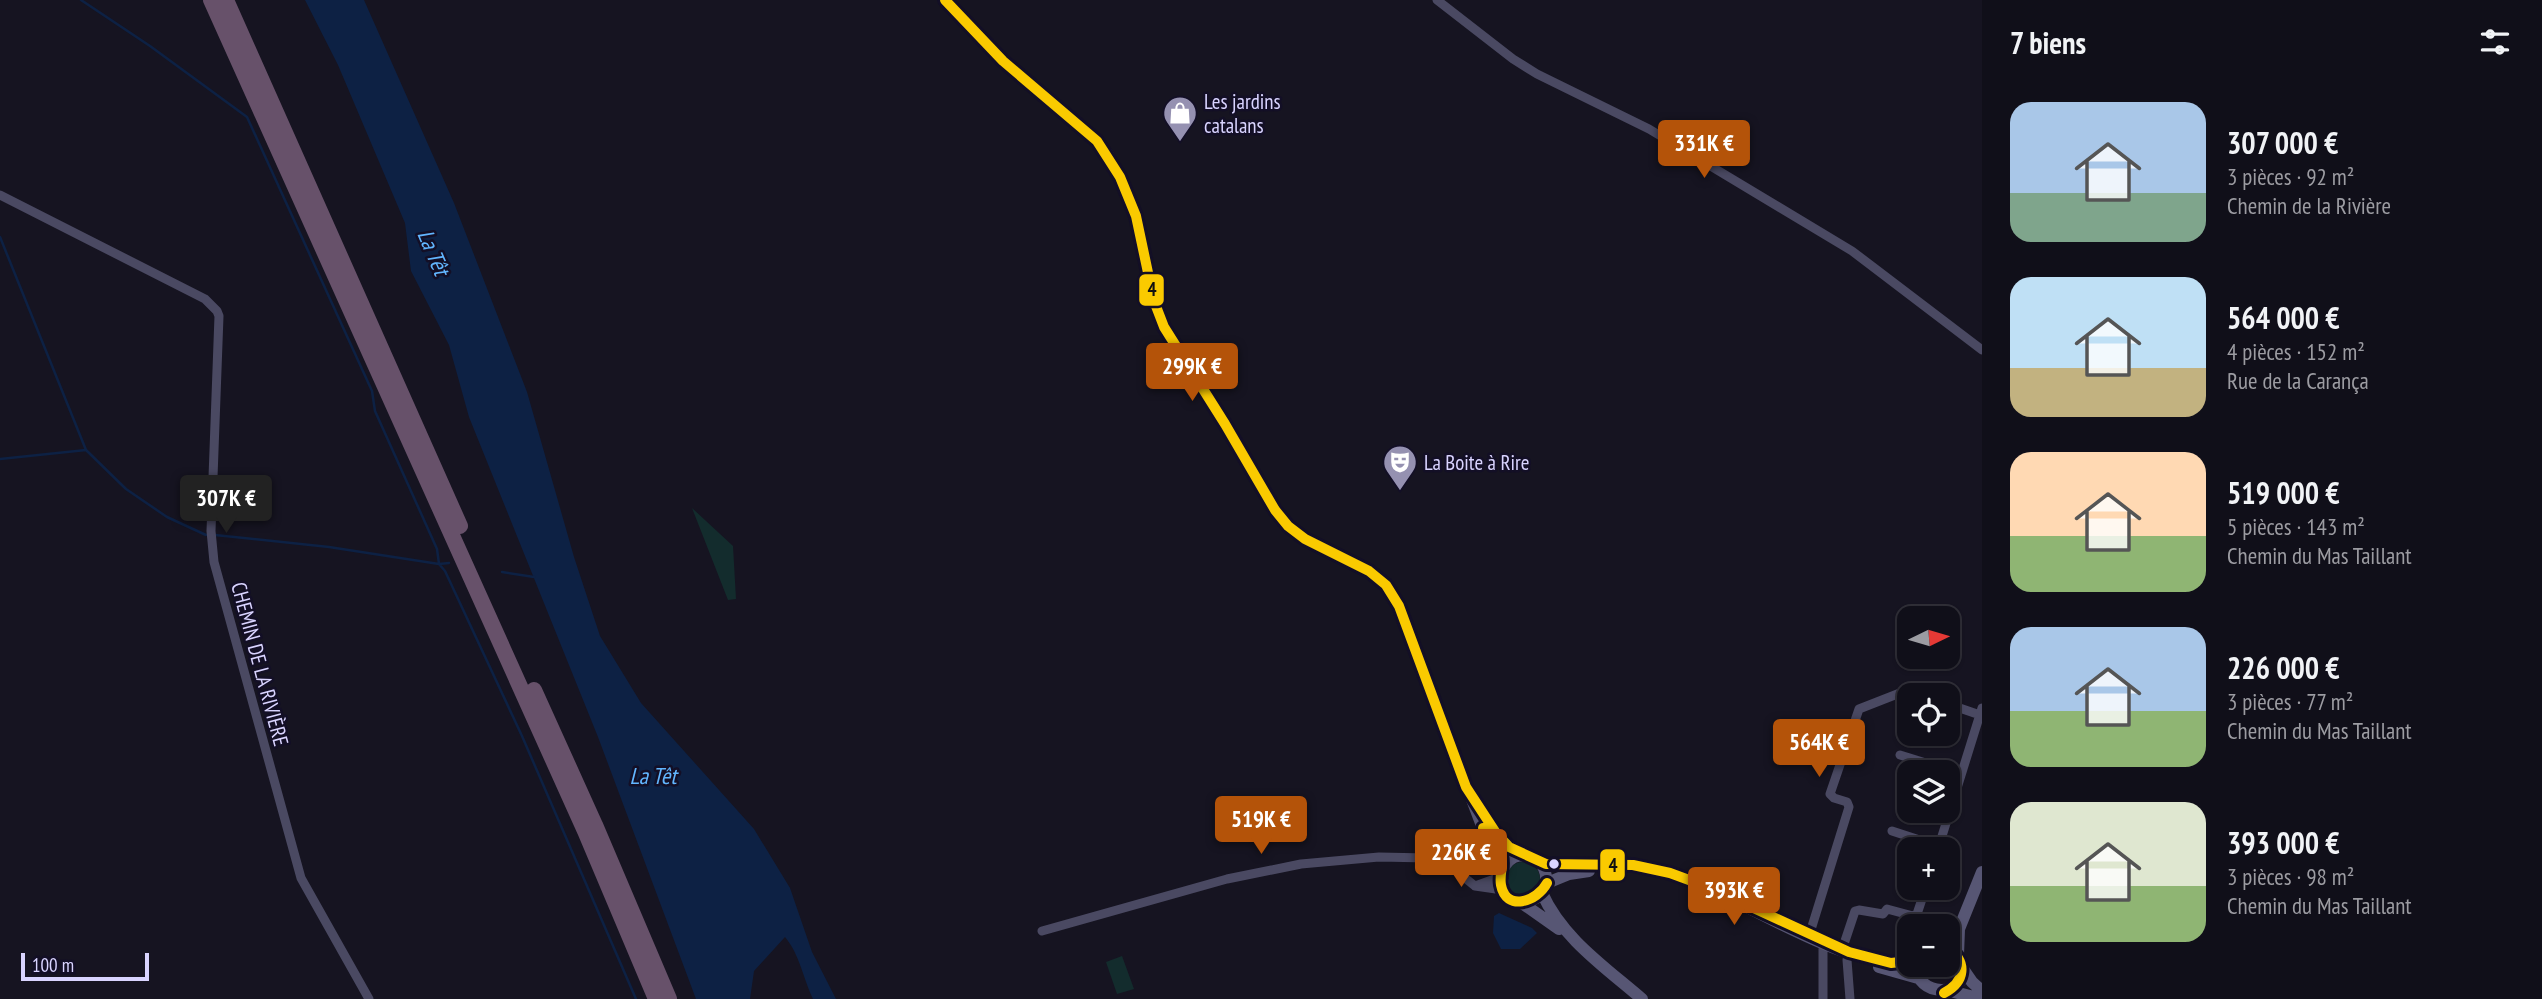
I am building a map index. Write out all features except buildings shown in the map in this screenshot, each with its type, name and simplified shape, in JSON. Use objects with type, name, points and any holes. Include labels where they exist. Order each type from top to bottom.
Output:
[{"type":"highway","points":[[211,0],[579,818],[656,999]]},
{"type":"highway","points":[[226,0],[595,825],[669,999]]},
{"type":"main road","points":[[945,0],[1003,61],[1097,141],[1108,155],[1136,216],[1154,301],[1164,327],[1275,510],[1288,526],[1305,539],[1369,571],[1386,585],[1399,606],[1482,826],[1498,848],[1503,890],[1569,936],[1642,999]]},
{"type":"main road","points":[[1466,787],[1496,833],[1509,847],[1524,855],[1556,865],[1633,865],[1670,873],[1708,887],[1844,955],[1897,962]]},
{"type":"main road","points":[[1501,873],[1510,859],[1524,855]]},
{"type":"main road","points":[[1538,860],[1546,870],[1544,888],[1550,911],[1569,936]]},
{"type":"main road","points":[[1519,901],[1532,900],[1544,888],[1581,871],[1602,870],[1654,876],[1700,892],[1823,950],[1906,973],[1921,988],[1936,993],[1982,999]]},
{"type":"main road","points":[[1960,927],[1982,872]]},
{"type":"main road","points":[[1960,964],[1972,982],[1982,991]]},
{"type":"main road","points":[[1945,994],[1960,982],[1963,969]]},
{"type":"street","points":[[1437,0],[1513,60],[1649,130],[1852,251],[1982,350]]},
{"type":"street","name":"CHEMIN DE LA RIVIÈRE","points":[[0,195],[205,299],[219,316],[211,531],[214,562],[301,877],[369,999]]},
{"type":"street","points":[[1809,936],[1849,807],[1847,802],[1830,794],[1859,709],[1897,694]]},
{"type":"street","points":[[1941,837],[1981,711],[1960,707]]},
{"type":"street","points":[[1900,755],[1961,774]]},
{"type":"street","points":[[1892,831],[1909,837]]},
{"type":"street","points":[[1042,931],[1227,879],[1301,864],[1379,858],[1428,858],[1450,866],[1475,886],[1503,890]]},
{"type":"street","points":[[1475,886],[1501,873]]},
{"type":"street","points":[[1850,999],[1844,955],[1855,911],[1883,914],[1887,909],[1913,916],[1917,914],[1922,900]]},
{"type":"street","points":[[1823,950],[1823,999]]},
{"type":"green space","points":[[692,508],[733,546],[736,599],[728,600]]},
{"type":"green space","points":[[1523,862],[1535,867],[1540,879],[1535,891],[1523,896],[1511,891],[1506,879],[1511,867]]},
{"type":"green space","points":[[1122,956],[1134,989],[1117,994],[1106,962]]},
{"type":"water","name":"La Têt","points":[[305,0],[364,0],[454,203],[527,392],[574,557],[600,636],[641,703],[754,829],[790,888],[812,952],[836,999],[813,999],[798,959],[785,937],[754,971],[750,999],[696,999],[598,737],[469,417],[449,345],[411,271],[405,223],[338,65]]},
{"type":"water","points":[[1499,913],[1537,933],[1520,949],[1501,949],[1493,933],[1494,916]]},
{"type":"waterway","points":[[81,0],[150,46],[247,117],[372,391],[375,411],[437,549],[439,564],[445,571],[522,736],[636,999]]},
{"type":"waterway","points":[[0,237],[86,450],[126,489],[167,517],[206,535]]},
{"type":"waterway","points":[[0,459],[86,450]]},
{"type":"waterway","points":[[215,535],[329,547],[439,564],[449,563]]},
{"type":"waterway","points":[[502,572],[534,577]]},
{"type":"transit line","name":"4","points":[[945,0],[1003,61],[1097,141],[1120,177],[1136,216],[1154,301],[1164,327],[1275,510],[1288,526],[1305,539],[1369,571],[1386,585],[1399,606],[1466,787],[1496,833],[1509,847],[1546,864],[1633,865],[1670,873],[1708,887],[1849,952],[1897,962]]},
{"type":"transit line","name":"4","points":[[1483,828],[1500,852],[1501,885],[1509,899],[1529,899],[1547,883]]},
{"type":"transit line","name":"4","points":[[1944,993],[1960,978],[1960,962]]},
{"type":"place","name":"Les jardins catalans","points":[[1180,143]]},
{"type":"place","name":"La Boite à Rire","points":[[1400,492]]}]
